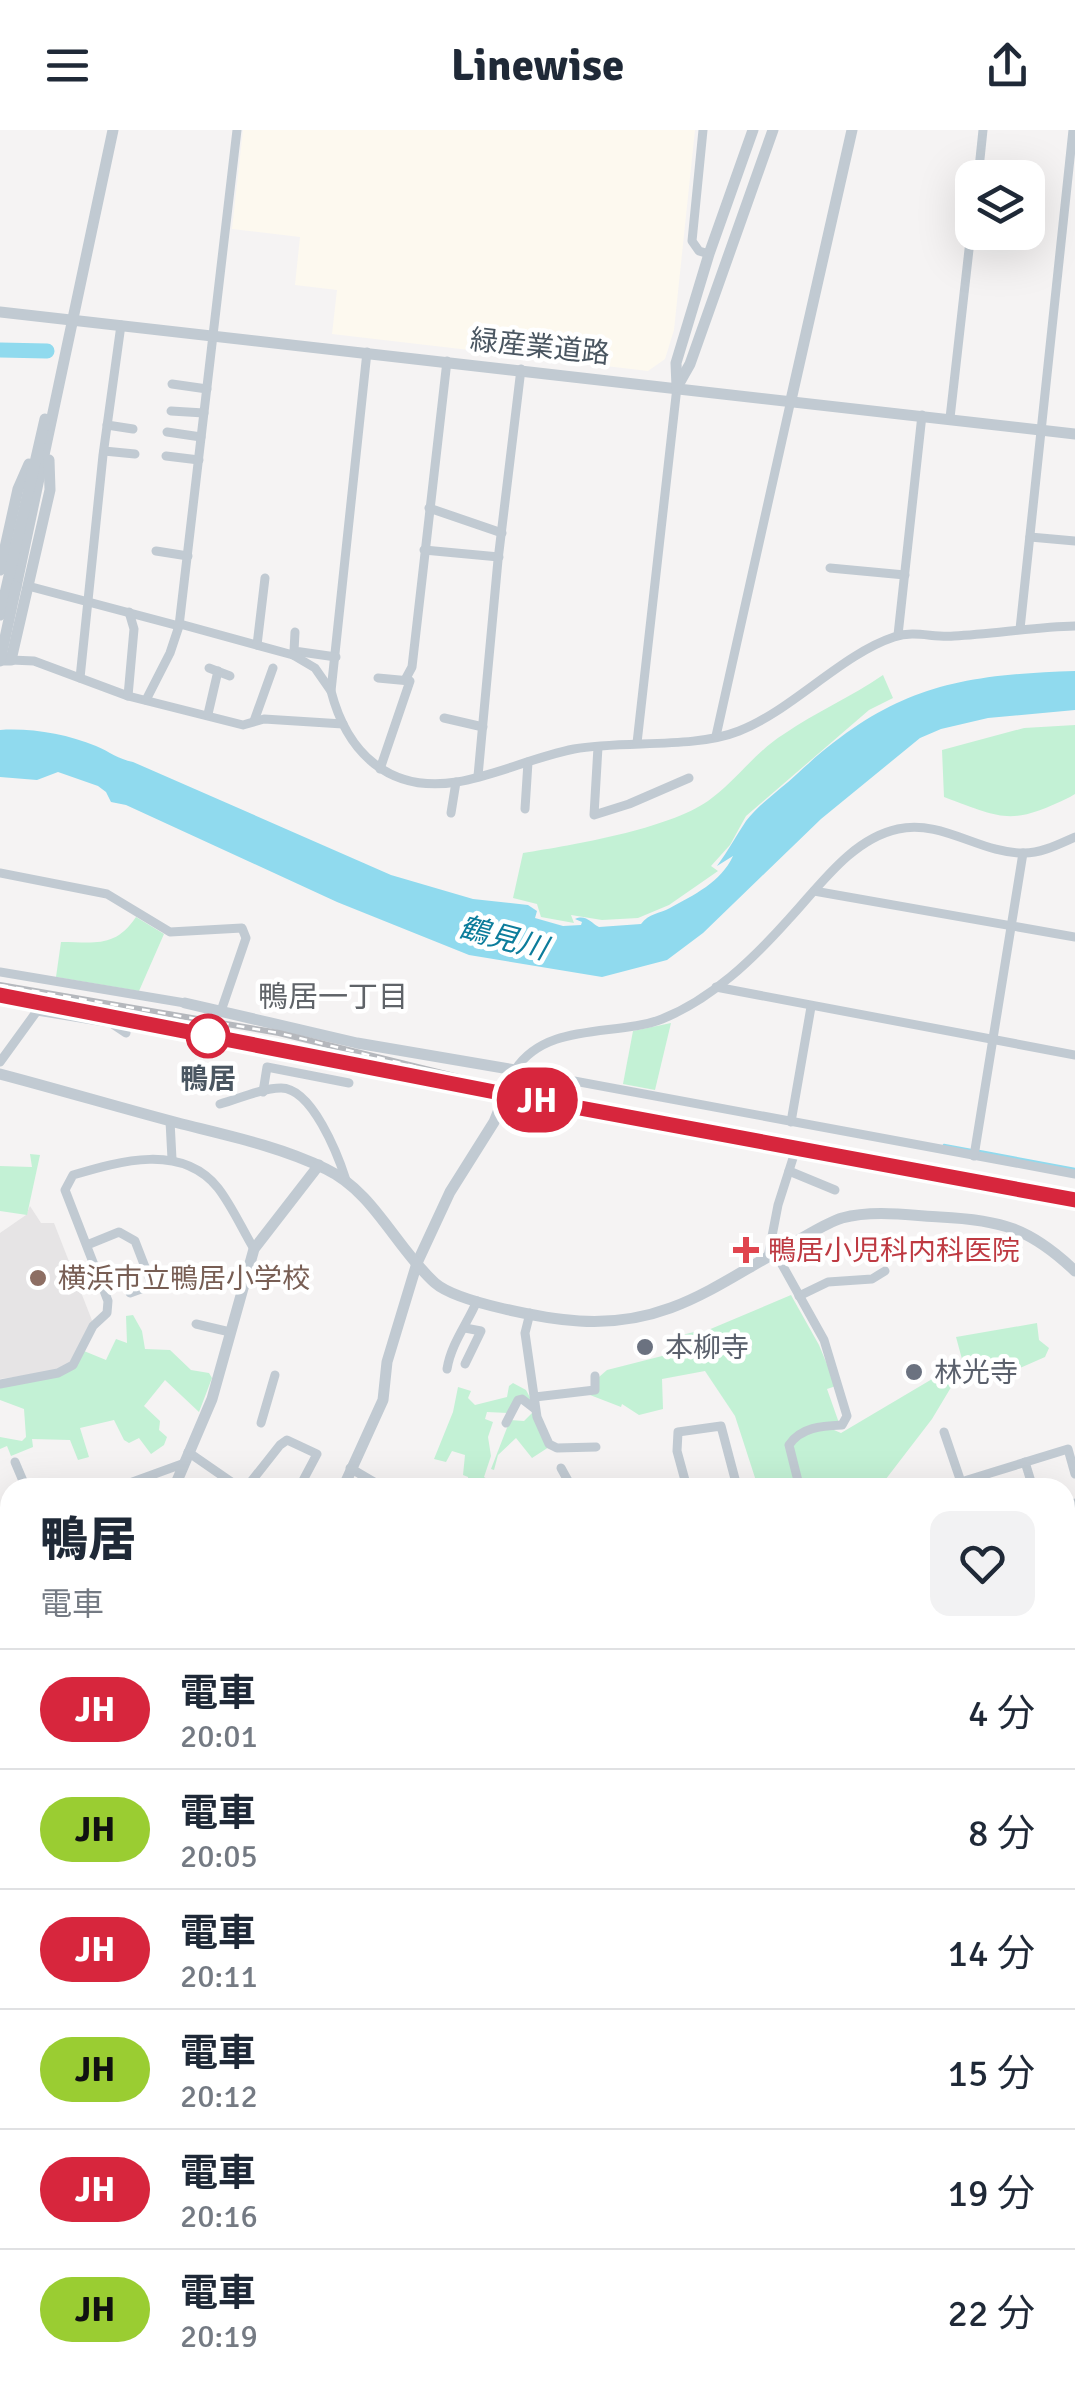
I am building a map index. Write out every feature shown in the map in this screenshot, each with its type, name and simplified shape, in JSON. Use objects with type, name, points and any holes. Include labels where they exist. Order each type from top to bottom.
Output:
[{"type":"street","points":[[113,130],[44,440],[4,660],[34,662],[128,696],[243,724],[343,724]]},
{"type":"street","points":[[146,700],[170,653],[179,625],[216,336],[237,130]]},
{"type":"street","points":[[704,130],[692,241],[709,254]]},
{"type":"street","points":[[636,742],[678,387],[676,363],[753,130]]},
{"type":"street","points":[[678,387],[690,364],[773,130]]},
{"type":"street","points":[[716,736],[852,130]]},
{"type":"street","points":[[980,160],[983,130]]},
{"type":"street","points":[[1020,629],[1074,130]]},
{"type":"street","points":[[950,418],[969,250]]},
{"type":"street","name":"緑産業道路","points":[[0,312],[1075,434]]},
{"type":"street","points":[[80,678],[121,325]]},
{"type":"street","points":[[331,691],[366,352]]},
{"type":"street","points":[[405,680],[412,667],[447,361]]},
{"type":"street","points":[[478,776],[521,370]]},
{"type":"street","points":[[172,384],[208,388]]},
{"type":"street","points":[[170,410],[204,413]]},
{"type":"street","points":[[898,636],[922,415]]},
{"type":"street","points":[[107,425],[132,429]]},
{"type":"street","points":[[167,432],[201,437]]},
{"type":"street","points":[[0,570],[18,489],[44,440]]},
{"type":"street","points":[[104,451],[134,454]]},
{"type":"street","points":[[166,456],[198,460]]},
{"type":"street","points":[[429,508],[502,533]]},
{"type":"street","points":[[1030,537],[1075,541]]},
{"type":"street","points":[[424,550],[499,557]]},
{"type":"street","points":[[156,551],[188,556]]},
{"type":"street","points":[[830,568],[905,575]]},
{"type":"street","points":[[257,645],[265,578]]},
{"type":"street","points":[[17,586],[257,645],[336,657]]},
{"type":"street","points":[[0,615],[17,586]]},
{"type":"street","points":[[128,696],[134,629],[129,612]]},
{"type":"street","points":[[293,653],[315,668],[331,691],[352,743],[380,769],[409,781],[456,782],[574,749],[738,732],[872,645],[898,636],[918,632],[951,637],[1075,626]]},
{"type":"street","points":[[293,653],[294,632]]},
{"type":"street","points":[[254,721],[272,668]]},
{"type":"street","points":[[208,714],[214,670],[230,676]]},
{"type":"street","points":[[378,678],[410,681],[380,769]]},
{"type":"street","points":[[444,718],[483,727]]},
{"type":"street","points":[[598,747],[594,815],[689,778]]},
{"type":"street","points":[[525,808],[528,762]]},
{"type":"street","points":[[451,813],[456,782]]},
{"type":"street","points":[[347,1478],[383,1400],[387,1362],[417,1263],[450,1192],[494,1122],[515,1070],[528,1053],[593,1030],[661,1020],[716,987],[757,953],[852,852],[897,828],[920,826],[1023,853],[1048,849],[1075,837]]},
{"type":"street","points":[[974,1152],[1023,853]]},
{"type":"street","points":[[0,873],[107,894],[170,932],[242,928],[246,938],[221,1011]]},
{"type":"street","points":[[814,891],[1075,937]]},
{"type":"street","points":[[0,972],[1075,1174]]},
{"type":"street","points":[[716,987],[1075,1054]]},
{"type":"street","points":[[791,1119],[812,1007]]},
{"type":"street","points":[[0,1062],[37,1011],[111,1023],[126,1033]]},
{"type":"street","points":[[263,1092],[267,1067],[348,1083]]},
{"type":"street","points":[[0,1074],[289,1153],[346,1180]]},
{"type":"street","points":[[220,1104],[279,1088],[302,1097],[333,1146],[346,1180],[436,1284],[457,1296],[530,1313],[584,1322],[651,1315],[686,1304],[838,1219],[866,1213],[989,1221],[1040,1240],[1075,1271]]},
{"type":"street","points":[[170,1121],[172,1158]]},
{"type":"street","points":[[177,1478],[212,1399],[254,1249],[333,1146]]},
{"type":"street","points":[[794,1155],[778,1204],[772,1254],[824,1340],[847,1416],[842,1425],[812,1428],[794,1438],[789,1445],[797,1478]]},
{"type":"street","points":[[0,1384],[58,1374],[73,1365],[93,1326],[107,1313],[108,1301],[65,1190],[73,1174],[120,1161],[172,1158],[218,1187],[254,1249]]},
{"type":"street","points":[[789,1171],[835,1190]]},
{"type":"street","points":[[87,1245],[118,1232],[135,1241],[152,1285],[130,1293]]},
{"type":"street","points":[[799,1296],[828,1282],[872,1279],[886,1271]]},
{"type":"street","points":[[447,1369],[454,1342],[477,1301]]},
{"type":"street","points":[[530,1313],[525,1333],[534,1397],[550,1444],[557,1448],[596,1446]]},
{"type":"street","points":[[196,1324],[230,1332]]},
{"type":"street","points":[[465,1328],[481,1332],[465,1364]]},
{"type":"street","points":[[261,1423],[275,1375]]},
{"type":"street","points":[[534,1397],[595,1390],[595,1376]]},
{"type":"street","points":[[506,1423],[518,1400],[536,1409]]},
{"type":"street","points":[[684,1478],[677,1450],[678,1432],[720,1426],[734,1478]]},
{"type":"street","points":[[944,1432],[960,1478]]},
{"type":"street","points":[[252,1478],[287,1440],[316,1454],[304,1478]]},
{"type":"street","points":[[975,1478],[1068,1450],[1075,1474]]},
{"type":"street","points":[[188,1452],[228,1478]]},
{"type":"street","points":[[15,1462],[22,1478]]},
{"type":"street","points":[[1026,1462],[1030,1478]]},
{"type":"street","points":[[144,1478],[182,1464]]},
{"type":"street","points":[[350,1468],[367,1478]]},
{"type":"street","points":[[561,1468],[566,1478]]},
{"type":"shaded area","points":[[243,130],[695,130],[674,330],[665,359],[648,371],[332,334],[337,290],[295,285],[300,237],[232,229]]},
{"type":"shaded area","name":"横浜市立鴨居小学校","points":[[30,1206],[41,1223],[54,1223],[93,1323],[71,1365],[57,1371],[0,1379],[0,1233],[26,1215]]},
{"type":"green space","points":[[883,675],[893,698],[869,710],[746,816],[730,845],[711,866],[718,871],[669,905],[638,918],[602,920],[571,915],[574,923],[541,917],[537,904],[513,898],[523,853],[619,834],[691,811],[718,793],[774,741]]},
{"type":"green space","points":[[1075,725],[1075,794],[1070,797],[1020,816],[1007,816],[944,797],[942,750],[1024,728]]},
{"type":"green space","points":[[136,917],[164,934],[139,991],[56,977],[61,942],[112,939]]},
{"type":"green space","points":[[671,1023],[655,1090],[623,1084],[633,1031]]},
{"type":"green space","points":[[30,1154],[40,1155],[27,1215],[0,1211],[0,1166],[32,1167]]},
{"type":"green space","points":[[791,1295],[836,1386],[827,1389],[839,1423],[834,1430],[841,1433],[944,1372],[953,1384],[932,1419],[887,1478],[755,1478],[735,1416],[705,1371],[662,1379],[663,1409],[639,1415],[622,1404],[621,1407],[590,1395],[607,1370],[670,1354],[666,1339],[701,1333]]},
{"type":"green space","points":[[133,1315],[142,1331],[145,1349],[170,1350],[191,1370],[209,1373],[212,1378],[199,1412],[165,1380],[144,1406],[160,1421],[159,1430],[167,1437],[164,1445],[151,1454],[139,1438],[129,1443],[124,1440],[114,1420],[80,1428],[89,1457],[78,1460],[70,1440],[32,1439],[33,1447],[11,1456],[7,1446],[0,1449],[0,1437],[22,1441],[26,1437],[24,1409],[0,1400],[0,1385],[59,1375],[84,1351],[106,1360],[116,1339],[127,1343],[126,1316]]},
{"type":"green space","points":[[1037,1323],[1039,1340],[1049,1348],[1045,1357],[986,1383],[982,1372],[966,1374],[956,1337]]},
{"type":"green space","points":[[513,1383],[526,1390],[533,1403],[515,1398],[508,1413],[487,1412],[485,1419],[493,1422],[486,1478],[463,1475],[465,1455],[452,1451],[446,1462],[434,1459],[453,1412],[458,1387],[471,1391],[468,1398],[475,1405],[507,1397]]},
{"type":"green space","points":[[533,1412],[549,1447],[532,1458],[516,1438],[498,1455],[494,1470],[491,1469],[510,1420],[524,1421]]},
{"type":"water","name":"鶴見川","points":[[1075,671],[1075,710],[988,718],[920,738],[821,819],[703,933],[667,960],[602,977],[469,955],[337,902],[126,805],[111,802],[98,786],[58,772],[37,780],[0,777],[0,730],[61,735],[96,746],[391,875],[473,899],[528,905],[537,911],[535,918],[563,926],[581,925],[575,919],[582,918],[599,927],[641,924],[714,880],[728,865],[733,856],[717,866],[751,815],[830,745],[862,723],[893,705],[957,683]]},
{"type":"waterway","points":[[0,350],[47,351]]},
{"type":"waterway","points":[[944,1145],[971,1150]]},
{"type":"waterway","points":[[979,1151],[1075,1169]]},
{"type":"railway","points":[[0,985],[279,1033],[507,1089],[1075,1195]]},
{"type":"railway","points":[[152,1025],[338,1061]]},
{"type":"train","name":"JH","points":[[0,995],[1075,1200]]},
{"type":"place","name":"鴨居","points":[[208,1036]]},
{"type":"place","name":"鴨居小児科内科医院","points":[[746,1250]]},
{"type":"place","name":"横浜市立鴨居小学校","points":[[38,1278]]},
{"type":"place","name":"本柳寺","points":[[645,1347]]},
{"type":"place","name":"林光寺","points":[[914,1372]]},
{"type":"district","name":"鴨居一丁目","points":[[333,997]]}]
